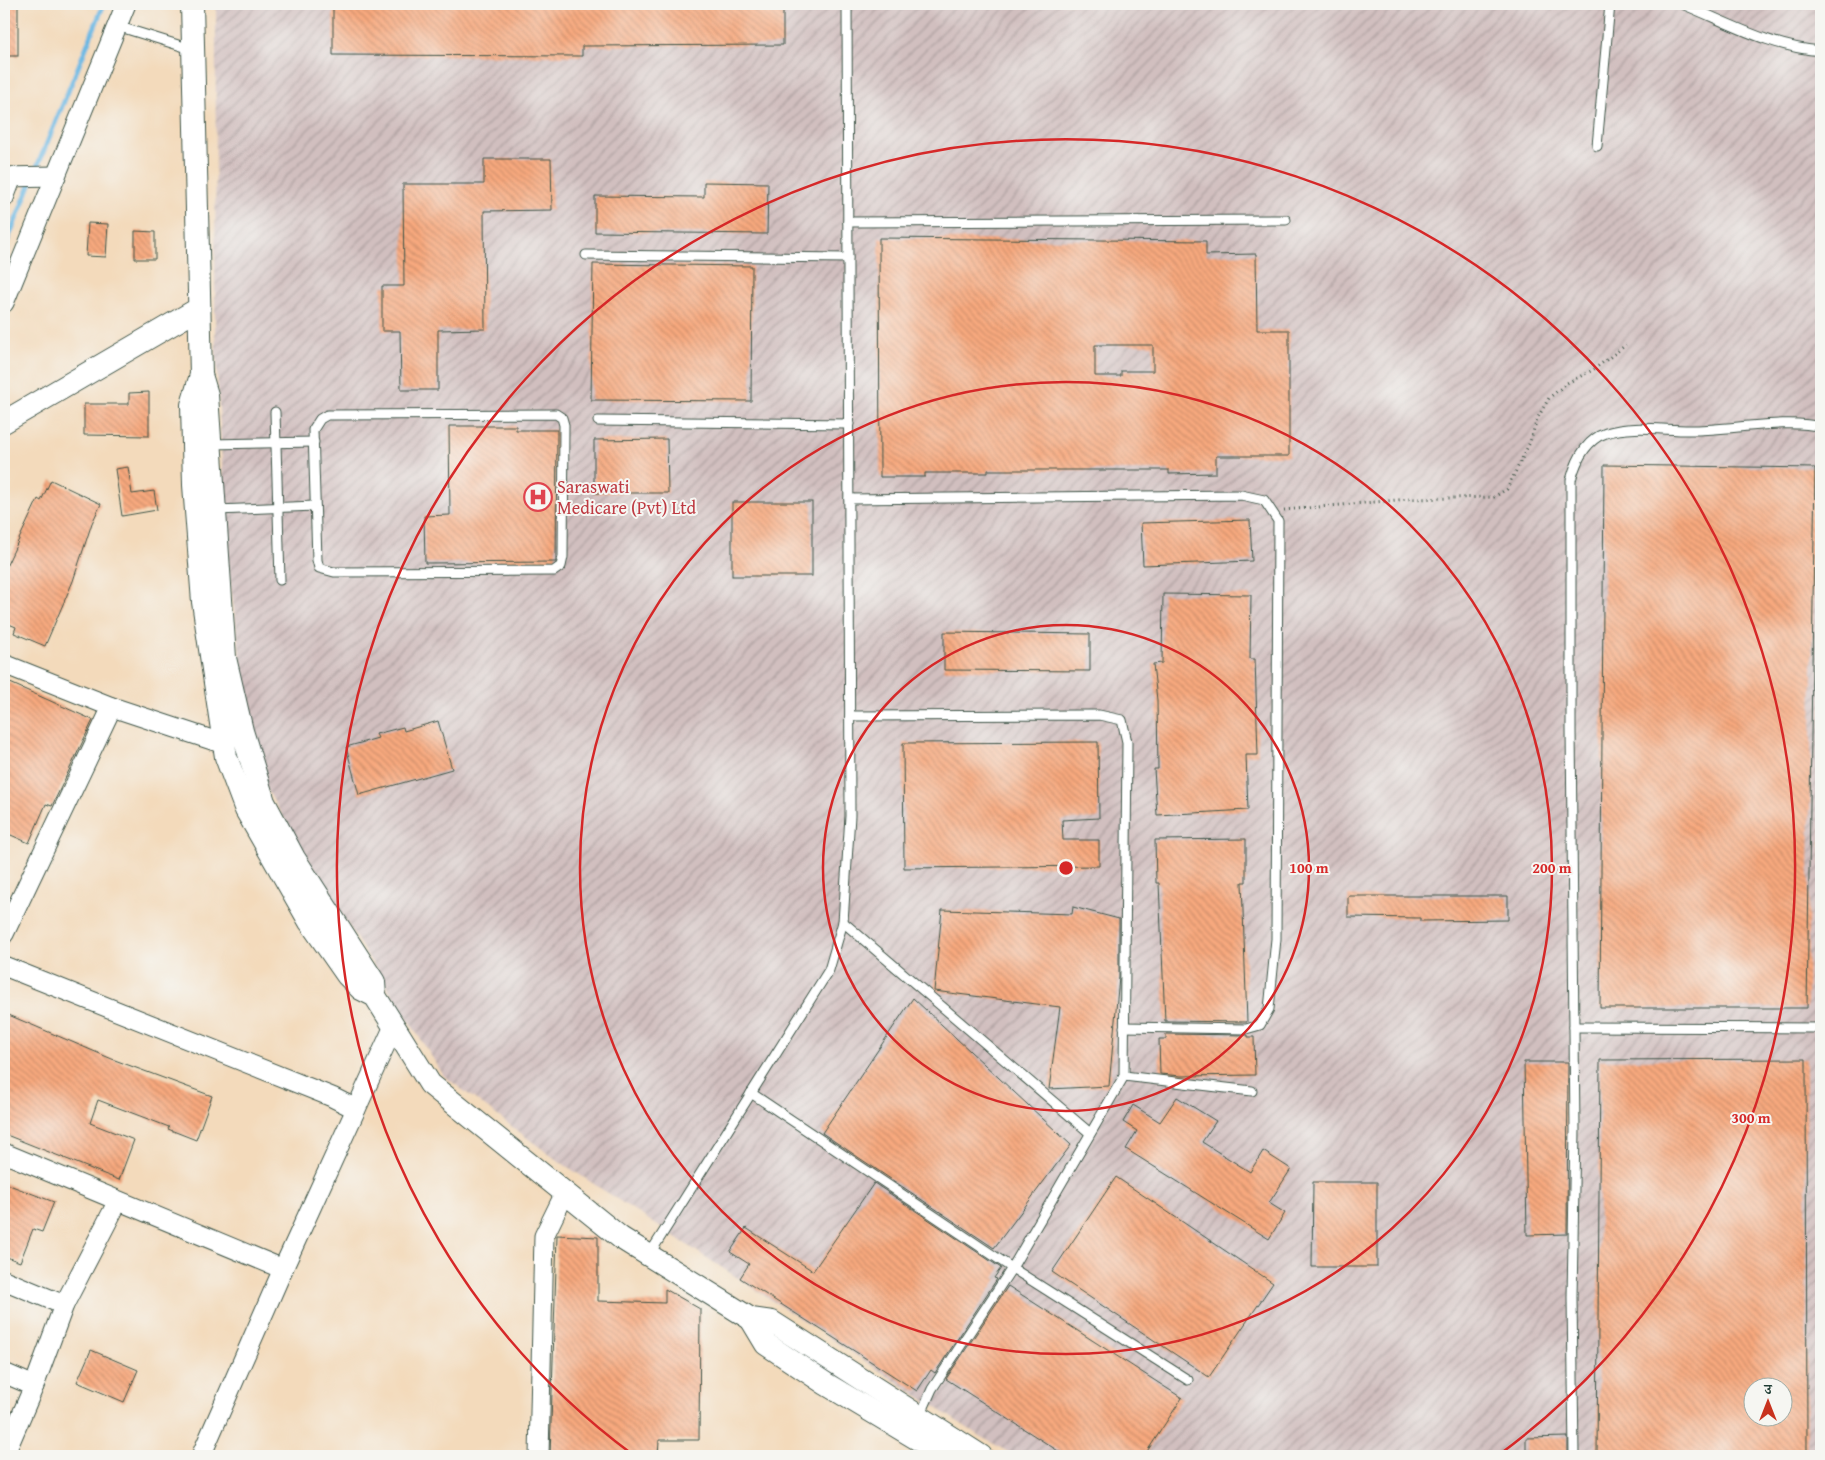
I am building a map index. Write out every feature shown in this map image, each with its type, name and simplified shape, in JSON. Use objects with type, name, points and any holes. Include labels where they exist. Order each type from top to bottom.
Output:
[{"type":"street","points":[[4,198],[28,177],[117,26],[126,4]]},
{"type":"street","points":[[192,4],[201,375],[207,396],[225,658],[242,731],[264,802],[294,858],[374,982],[374,996]]},
{"type":"street","points":[[4,303],[28,177]]},
{"type":"street","points":[[4,422],[198,309]]},
{"type":"street","points":[[201,375],[192,405],[194,485],[203,602],[224,744],[246,810],[310,922],[347,976],[361,989],[374,996],[430,1084],[621,1238],[752,1319],[772,1322],[919,1417],[940,1449]]},
{"type":"street","points":[[4,664],[112,707],[224,744]]},
{"type":"street","points":[[4,934],[112,707]]},
{"type":"street","points":[[4,966],[332,1097],[356,1109]]},
{"type":"street","points":[[201,1456],[283,1269],[394,1026]]},
{"type":"street","points":[[4,1154],[283,1269]]},
{"type":"street","points":[[539,1456],[544,1236],[565,1193]]},
{"type":"street","points":[[4,1456],[34,1386],[64,1305],[118,1201]]},
{"type":"street","points":[[4,1280],[64,1305]]},
{"type":"street","points":[[752,1319],[766,1344],[826,1384],[940,1449],[981,1456]]},
{"type":"street","points":[[4,1373],[34,1386]]},
{"type":"lane","points":[[649,1256],[829,970],[843,922],[850,816],[847,4]]},
{"type":"lane","points":[[1597,146],[1610,4]]},
{"type":"lane","points":[[1682,4],[1767,40],[1797,49],[1821,51]]},
{"type":"lane","points":[[117,26],[193,49]]},
{"type":"lane","points":[[848,222],[1286,220]]},
{"type":"lane","points":[[586,255],[848,258]]},
{"type":"lane","points":[[275,412],[280,580]]},
{"type":"lane","points":[[556,414],[562,418],[564,425],[563,557],[561,566],[554,571],[324,571],[319,568],[317,560],[315,506],[313,430],[316,424],[327,415],[556,414]]},
{"type":"lane","points":[[598,421],[849,424]]},
{"type":"lane","points":[[1574,1456],[1571,480],[1576,462],[1590,443],[1606,434],[1624,430],[1696,430],[1790,424],[1821,427]]},
{"type":"lane","points":[[211,444],[314,442]]},
{"type":"lane","points":[[849,499],[1241,494],[1264,500],[1278,522],[1277,886],[1276,939],[1269,1009],[1260,1025],[1246,1029],[1124,1027]]},
{"type":"lane","points":[[216,510],[315,506]]},
{"type":"lane","points":[[850,716],[1099,715],[1122,720],[1127,742],[1124,1076],[1012,1268],[932,1389],[919,1417]]},
{"type":"lane","points":[[843,922],[1090,1133]]},
{"type":"lane","points":[[1574,1027],[1821,1028]]},
{"type":"lane","points":[[1124,1076],[1252,1091]]},
{"type":"lane","points":[[751,1093],[1012,1268],[1188,1380]]},
{"type":"path","points":[[1271,512],[1410,499],[1494,497],[1507,489],[1530,442],[1537,420],[1550,398],[1567,383],[1593,370],[1626,345]]},
{"type":"shaded area","points":[[216,4],[1821,4],[1821,1456],[1015,1456],[978,1435],[557,1160],[444,1076],[332,900],[256,771],[227,559],[215,332]]},
{"type":"building","points":[[4,4],[18,4],[18,56],[4,56]]},
{"type":"building","points":[[333,4],[783,4],[783,45],[582,46],[582,56],[333,55]]},
{"type":"building","points":[[484,159],[551,159],[552,210],[484,211],[485,329],[438,330],[438,390],[401,390],[400,331],[382,331],[382,286],[404,286],[403,184],[484,184]]},
{"type":"building","points":[[704,182],[768,183],[767,234],[595,232],[595,196],[704,197]]},
{"type":"building","points":[[88,223],[108,224],[106,257],[86,256]]},
{"type":"building","points":[[135,231],[155,232],[155,259],[135,259]]},
{"type":"building","points":[[879,238],[1206,241],[1206,255],[1256,254],[1257,330],[1289,330],[1289,456],[1216,456],[1216,473],[1169,474],[1169,470],[988,470],[988,473],[925,473],[925,477],[880,477]],"holes":[[[1095,345],[1153,345],[1153,371],[1121,371],[1121,376],[1095,376]]]},
{"type":"building","points":[[593,264],[752,266],[751,401],[591,400]]},
{"type":"building","points":[[149,392],[149,436],[84,435],[84,404],[129,404],[129,393]]},
{"type":"building","points":[[449,426],[516,426],[516,430],[557,430],[556,562],[425,563],[424,516],[450,515]]},
{"type":"building","points":[[667,439],[668,493],[594,493],[594,440]]},
{"type":"building","points":[[1604,465],[1815,468],[1807,1008],[1600,1008]]},
{"type":"building","points":[[128,467],[132,494],[154,491],[157,510],[122,516],[115,469]]},
{"type":"building","points":[[51,480],[101,504],[92,523],[73,581],[45,646],[14,633],[16,627],[4,622],[4,571],[38,499],[41,501]]},
{"type":"building","points":[[732,502],[812,502],[812,576],[732,576]]},
{"type":"building","points":[[1250,520],[1252,561],[1143,565],[1141,523]]},
{"type":"building","points":[[1163,594],[1251,595],[1250,659],[1255,659],[1258,755],[1246,755],[1248,810],[1157,815],[1154,769],[1158,769],[1157,700],[1153,664],[1162,663]]},
{"type":"building","points":[[944,632],[1090,634],[1090,671],[944,670]]},
{"type":"building","points":[[8,682],[93,720],[52,806],[46,804],[29,843],[4,832],[4,692]]},
{"type":"building","points":[[438,721],[452,769],[359,795],[346,747],[378,738],[376,734],[403,727],[404,731]]},
{"type":"building","points":[[1098,742],[1099,818],[1062,820],[1063,840],[1099,840],[1099,866],[904,868],[903,743]]},
{"type":"building","points":[[1246,839],[1246,882],[1242,882],[1247,1022],[1165,1021],[1159,883],[1156,883],[1155,840]]},
{"type":"building","points":[[1348,896],[1508,896],[1508,920],[1420,921],[1420,918],[1348,917]]},
{"type":"building","points":[[1073,907],[1119,919],[1119,977],[1109,1086],[1049,1089],[1060,1007],[934,991],[942,910],[1072,914]]},
{"type":"building","points":[[913,998],[1071,1145],[994,1248],[822,1133]]},
{"type":"building","points":[[4,1013],[112,1059],[212,1096],[196,1140],[168,1129],[169,1127],[98,1100],[90,1123],[134,1140],[119,1180],[4,1134]]},
{"type":"building","points":[[1166,1034],[1248,1035],[1248,1037],[1254,1037],[1255,1075],[1181,1076],[1160,1074],[1159,1039],[1166,1039]]},
{"type":"building","points":[[1806,1059],[1807,1456],[1597,1456],[1600,1060]]},
{"type":"building","points":[[1524,1062],[1568,1062],[1567,1234],[1527,1235]]},
{"type":"building","points":[[1177,1097],[1216,1121],[1202,1142],[1250,1172],[1263,1151],[1291,1169],[1269,1203],[1285,1213],[1269,1239],[1126,1149],[1137,1131],[1123,1122],[1133,1105],[1160,1122]]},
{"type":"building","points":[[1116,1177],[1273,1283],[1209,1377],[1052,1272]]},
{"type":"building","points":[[1313,1182],[1377,1182],[1377,1267],[1312,1267]]},
{"type":"building","points":[[4,1183],[54,1202],[42,1232],[33,1229],[20,1262],[4,1256]]},
{"type":"building","points":[[874,1183],[1001,1268],[994,1278],[997,1279],[935,1373],[931,1370],[917,1391],[740,1278],[749,1264],[730,1252],[746,1228],[813,1271]]},
{"type":"building","points":[[557,1235],[598,1237],[598,1301],[665,1303],[665,1289],[700,1309],[699,1440],[659,1440],[658,1456],[550,1456]]},
{"type":"building","points":[[1008,1286],[1182,1398],[1144,1456],[1066,1456],[946,1379]]},
{"type":"building","points":[[91,1350],[138,1370],[124,1402],[77,1382]]},
{"type":"building","points":[[1568,1437],[1568,1456],[1526,1456],[1526,1438]]},
{"type":"waterway","points":[[35,172],[104,4]]},
{"type":"waterway","points":[[4,249],[32,180]]},
{"type":"place","name":"Saraswati Medicare (Pvt) Ltd","points":[[538,497]]}]
